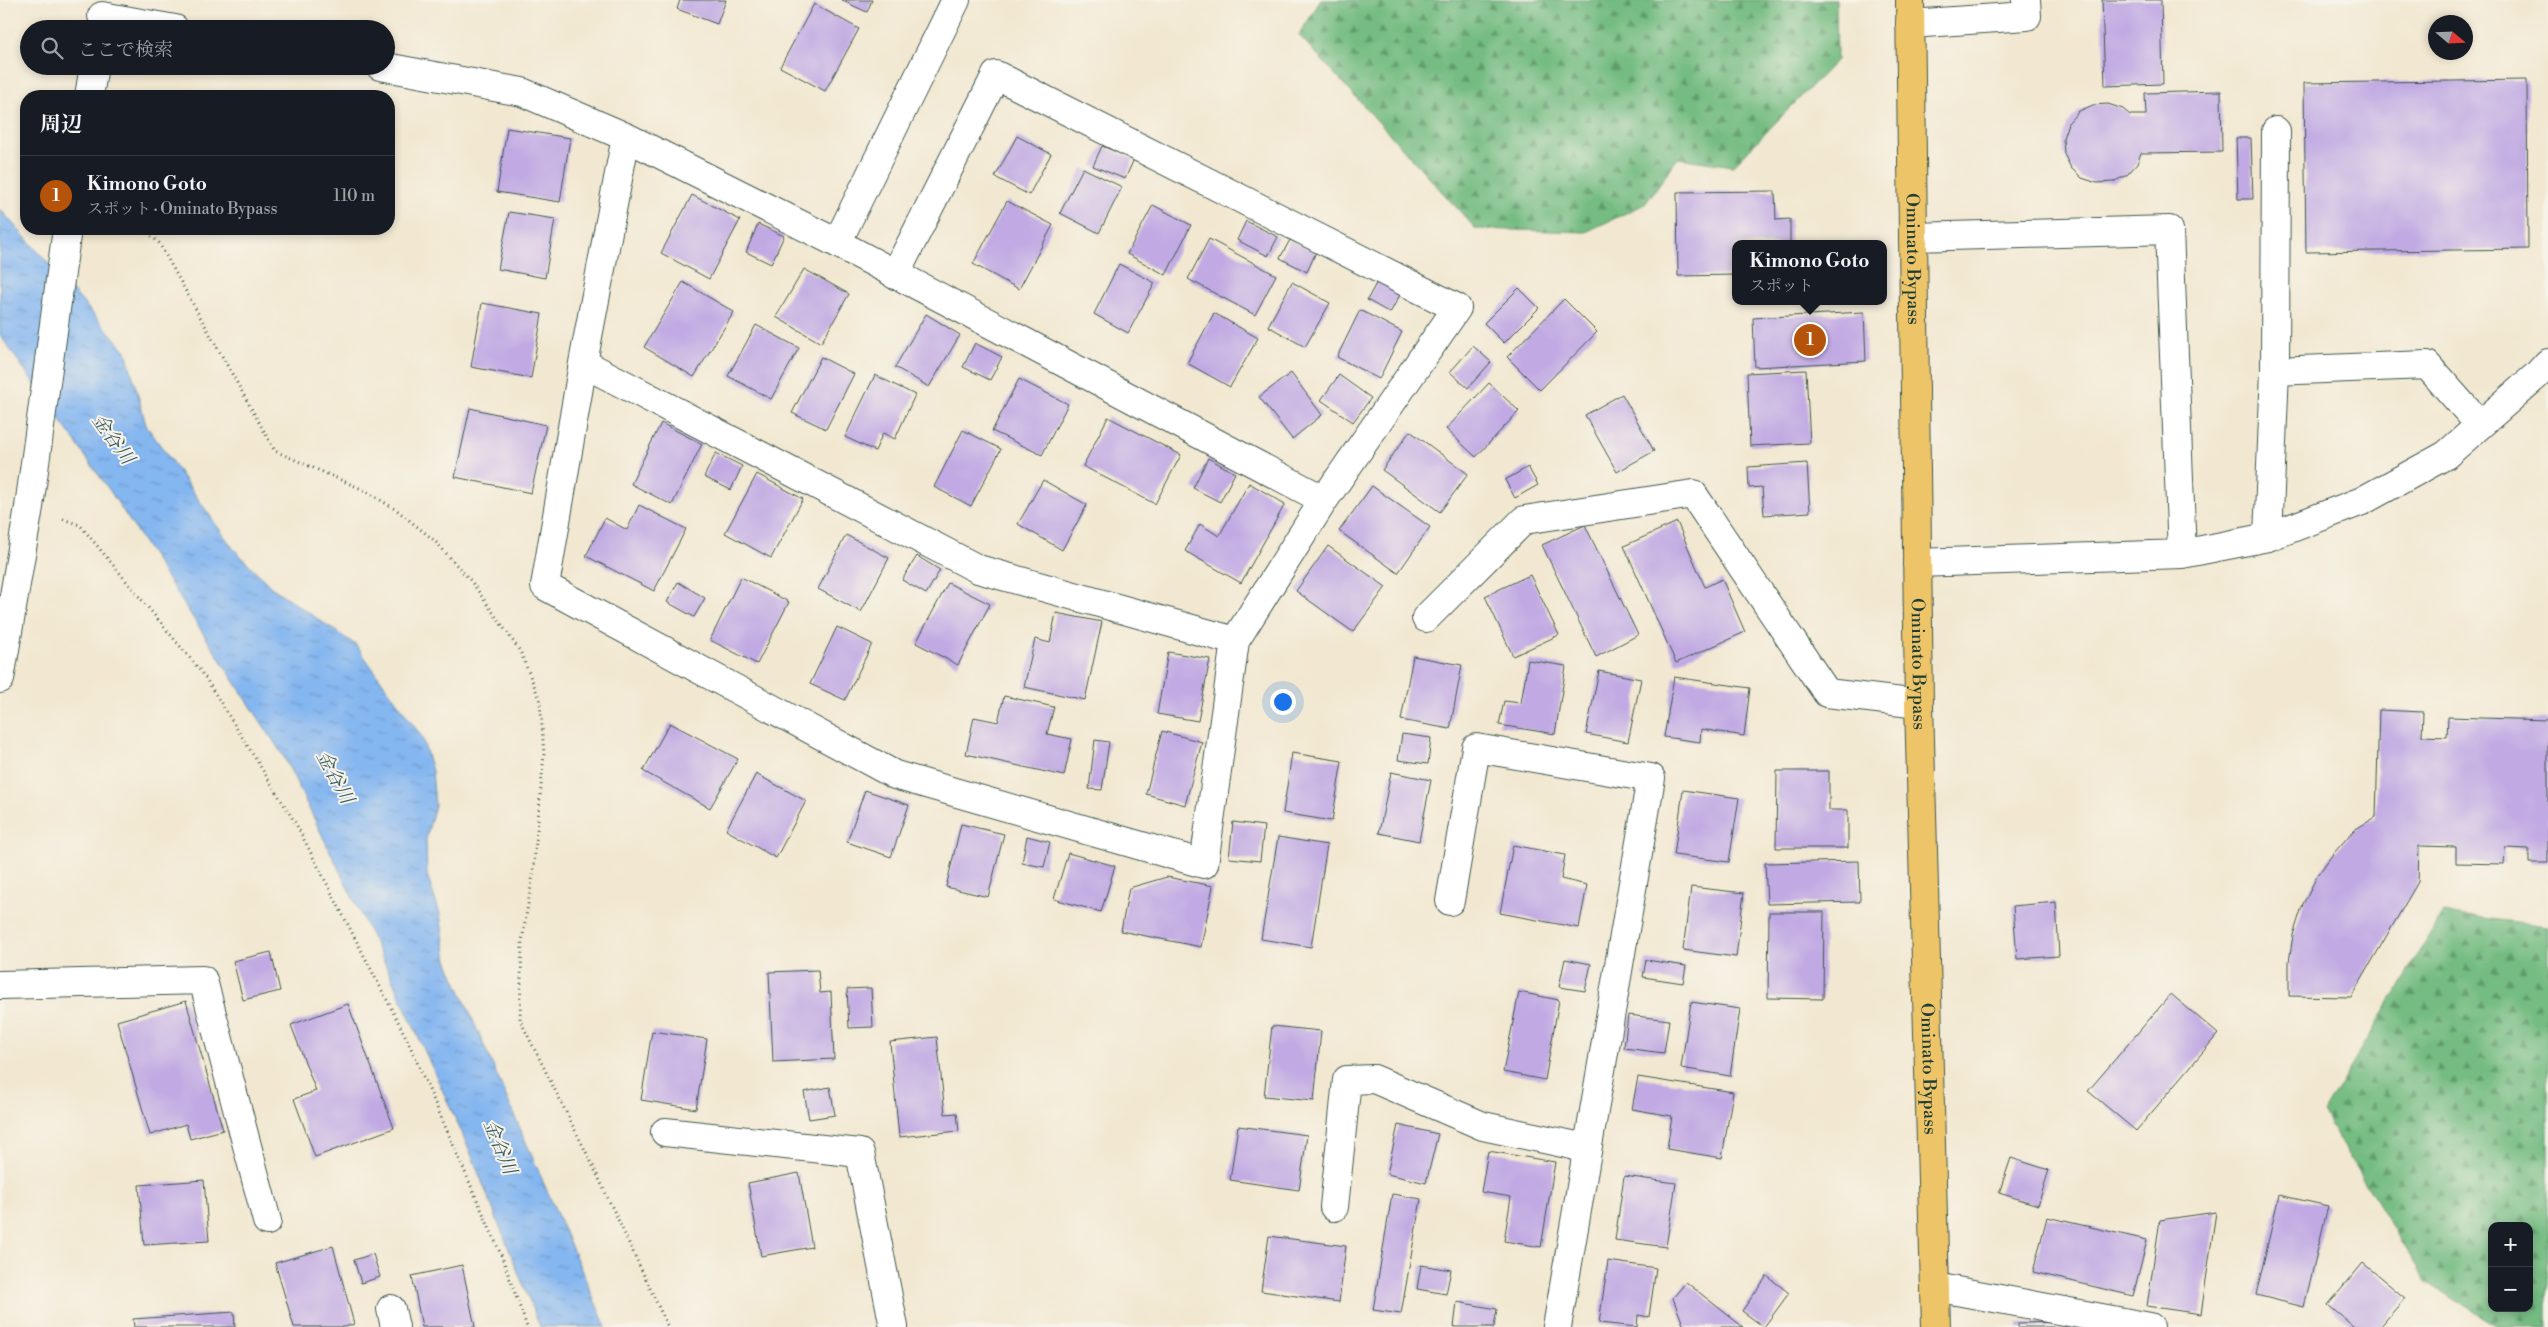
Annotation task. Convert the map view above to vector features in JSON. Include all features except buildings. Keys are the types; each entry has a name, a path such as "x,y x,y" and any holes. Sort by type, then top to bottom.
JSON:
{"highway":[{"name":"Ominato Bypass","path":"1910,12 1919,704 1936,1327"}],"street":[{"path":"837,243 956,0"},
{"path":"1910,12 2026,16 2026,0"},
{"path":"103,15 129,20"},
{"path":"395,69 522,92 626,138 837,243 1324,500"},
{"path":"90,90 92,75"},
{"path":"626,138 583,363 545,586 895,775 1204,864 1235,641 1324,500 1457,308 996,75 896,275"},
{"path":"2268,538 2275,371 2276,132"},
{"path":"1914,237 2169,230 2182,554"},
{"path":"0,679 44,408 67,235"},
{"path":"583,363 978,569 1235,641"},
{"path":"1917,563 2182,554 2268,538 2362,501 2446,455 2548,363"},
{"path":"2275,371 2427,365 2480,425"},
{"path":"1426,618 1524,520 1693,494 1827,694 1919,704"},
{"path":"1450,900 1476,748 1650,778 1557,1327"},
{"path":"0,985 203,980 267,1221"},
{"path":"1334,1207 1346,1080 1374,1079 1483,1126 1586,1148"},
{"path":"664,1132 860,1153 894,1327"},
{"path":"1936,1287 2150,1327"}],"path":[{"path":"150,235 159,243 275,451 366,491 398,511 435,541 471,580 520,651 540,700 544,754 533,874 522,941 520,1020 593,1166 668,1327"},
{"path":"29,507 80,525 203,674 296,824 407,1039 502,1257 527,1327"}],"green space":[{"path":"1321,0 1836,0 1837,60 1733,166 1678,158 1645,204 1586,232 1476,229 1299,35"},
{"path":"2443,913 2548,926 2548,1327 2500,1327 2426,1282 2323,1114"}],"water":[{"name":"金谷川","path":"0,209 20,232 20,235 23,235 126,351 146,425 232,547 271,587 356,645 422,737 432,771 435,805 426,839 427,875 440,914 447,960 606,1327 540,1327 469,1149 389,972 284,757 112,494 0,335"}],"place":[{"name":"Kimono Goto","path":"1810,340"}]}
